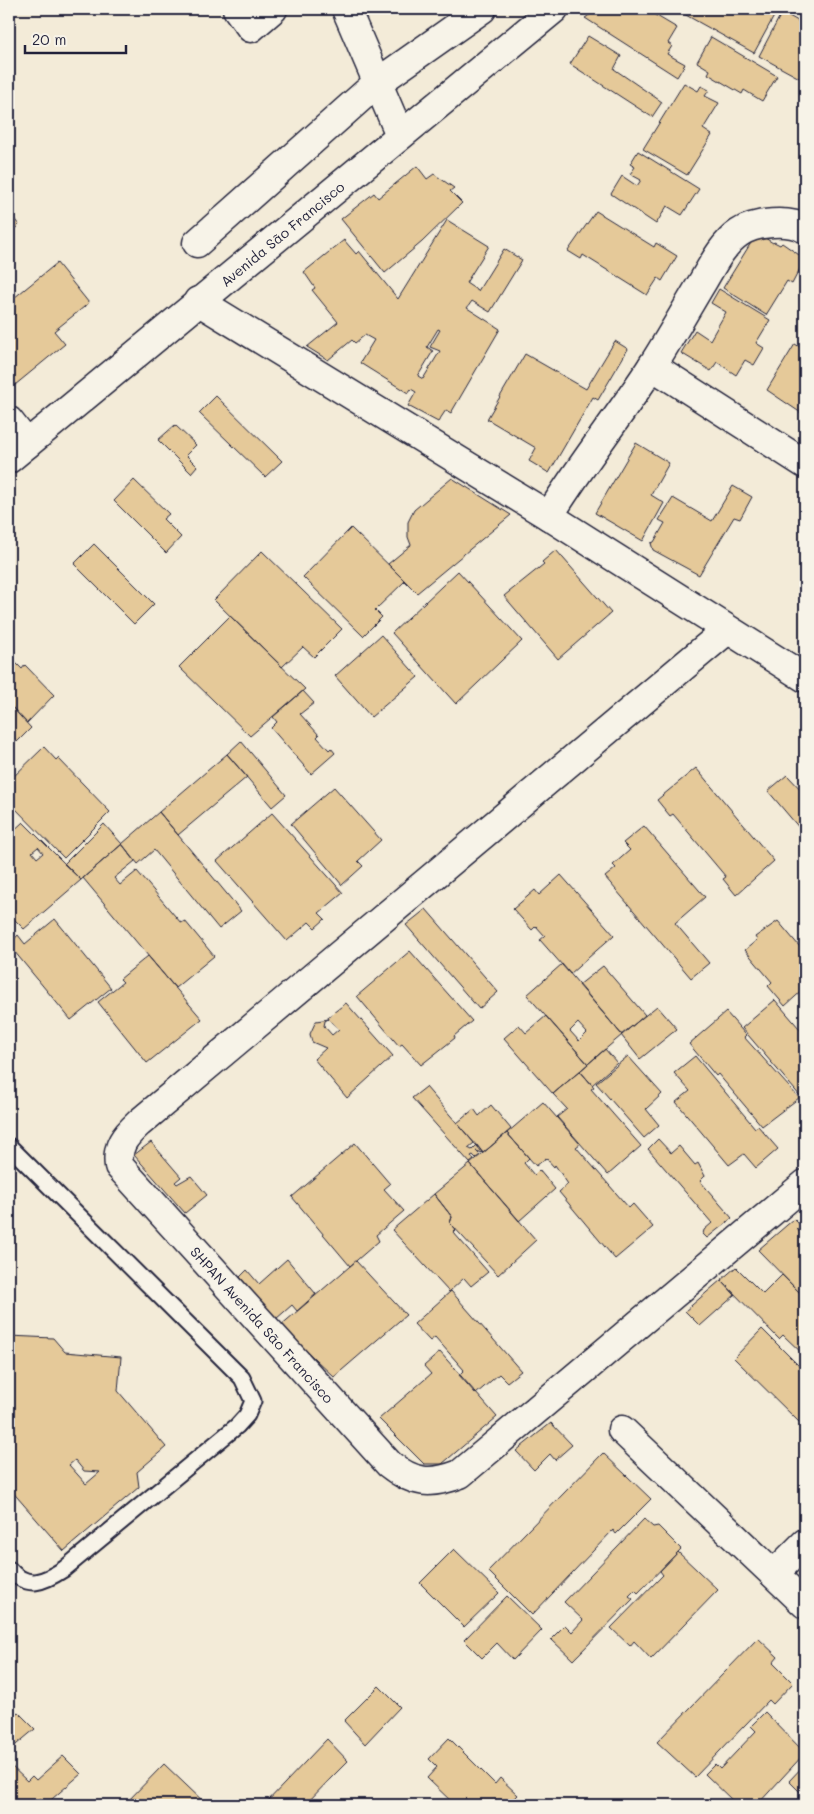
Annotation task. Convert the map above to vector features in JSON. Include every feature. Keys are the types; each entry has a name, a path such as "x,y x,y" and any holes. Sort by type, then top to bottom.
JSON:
{"street":[{"path":"237,9 251,28 272,9"},
{"path":"346,9 400,135"},
{"path":"197,243 377,83 482,9"},
{"name":"Avenida São Francisco","path":"18,452 198,301 554,9"},
{"path":"549,516 574,476 652,366 723,249 740,232 754,227 775,224 797,224 805,229"},
{"path":"198,301 549,516 805,678"},
{"path":"652,366 805,464"},
{"path":"9,421 18,452"},
{"name":"SHPAN Avenida São Francisco","path":"727,630 139,1123 126,1136 117,1154 119,1166 389,1464 404,1476 441,1482 460,1474 805,1184"},
{"path":"622,1430 805,1604"},
{"path":"774,1574 805,1543"}],"lane":[{"path":"9,1146 242,1378 253,1401 247,1415 237,1426 64,1569 46,1581 34,1583 21,1578 9,1569"}],"building":[{"path":"598,9 645,9 677,28 668,43 672,46 667,54 685,64 677,77 585,18"},
{"path":"675,9 778,9 754,53"},
{"path":"782,12 805,25 805,81 759,56"},
{"path":"588,36 621,56 614,69 662,102 652,117 570,64"},
{"path":"711,37 777,76 762,101 744,90 742,94 708,74 710,70 697,62"},
{"path":"684,83 698,91 701,86 709,90 705,96 719,103 703,129 712,135 687,175 643,149"},
{"path":"638,151 699,189 682,215 667,206 656,224 611,194 622,176 637,186 641,180 630,174 635,167 630,164"},
{"path":"417,166 427,179 434,174 454,188 450,191 462,203 422,242 385,273 341,219 374,193 378,198"},
{"path":"596,211 654,247 656,243 677,256 662,281 658,278 647,295 583,255 581,259 568,251"},
{"path":"9,212 19,225 9,234"},
{"path":"447,220 489,246 466,283 478,291 504,249 522,260 490,312 472,301 467,308 500,329 451,413 446,410 438,422 408,406 416,392 411,389 408,393 360,363 374,340 365,335 355,343 352,340 328,360 307,347 338,322 312,290 315,288 304,272 344,240 356,254 359,251 398,299","holes":["438,329 440,330 430,347 440,351 423,379 418,376 433,351 427,347"]},
{"path":"757,233 773,243 780,245 782,243 805,259 792,284 787,281 766,315 723,288"},
{"path":"57,263 89,303 54,331 65,344 15,385 9,377 9,302"},
{"path":"719,289 770,320 756,343 764,348 754,365 745,360 736,375 717,362 711,371 681,353 695,330 710,340 726,312 711,303"},
{"path":"615,341 628,349 598,400 593,397 549,473 529,461 536,448 487,419 525,354 586,389"},
{"path":"795,344 805,350 804,415 767,390"},
{"path":"216,396 282,461 265,477 199,413"},
{"path":"175,425 196,445 186,455 197,466 191,473 158,440"},
{"path":"636,443 669,463 651,495 664,503 643,541 595,513"},
{"path":"452,478 511,515 417,593 388,564 411,545 408,537 408,522 414,510"},
{"path":"134,480 169,514 163,519 181,537 166,553 114,501"},
{"path":"733,486 752,497 740,519 734,517 699,575 653,550 651,543 654,542 665,523 659,520 673,498 712,521"},
{"path":"351,528 405,581 375,610 382,617 363,636 303,577"},
{"path":"94,544 154,604 134,624 74,564"},
{"path":"556,550 611,613 558,659 504,596 544,564 542,562"},
{"path":"262,551 342,629 314,657 303,647 282,667 214,600"},
{"path":"458,571 522,641 456,704 392,633"},
{"path":"230,616 305,689 250,736 179,667"},
{"path":"381,635 418,677 371,717 335,676"},
{"path":"9,656 22,669 25,665 54,695 27,723 9,704"},
{"path":"303,691 314,703 300,714 319,735 317,737 329,750 331,748 335,753 311,774 271,728 277,722 273,717"},
{"path":"9,704 31,728 17,742 9,733"},
{"path":"241,741 286,795 272,807 227,754"},
{"path":"44,747 56,760 58,758 110,812 64,858 9,802 9,781"},
{"path":"227,754 247,777 178,835 159,812"},
{"path":"696,768 774,861 736,895 723,879 726,877 673,814 670,816 657,800"},
{"path":"787,775 805,794 805,826 801,830 768,791"},
{"path":"334,787 381,840 358,861 363,866 342,885 291,824"},
{"path":"159,812 241,911 219,929 154,850 138,864 122,844"},
{"path":"272,813 343,893 319,913 325,919 315,928 309,922 287,941 217,861"},
{"path":"23,822 81,880 24,929 9,914 9,835","holes":["38,847 43,853 37,858 32,852"]},
{"path":"104,824 122,844 81,880 64,864"},
{"path":"644,826 705,897 675,923 709,963 691,978 605,877 616,868 613,865 630,850 623,843"},
{"path":"122,844 135,861 114,878 120,885 137,871 181,923 185,921 214,956 175,988 83,878"},
{"path":"561,875 614,935 570,974 540,940 545,936 536,926 532,930 513,909 535,890 539,895"},
{"path":"426,909 498,992 479,1009 406,925"},
{"path":"55,919 111,988 71,1020 9,945 18,935 25,944"},
{"path":"778,921 805,953 805,988 785,1006 768,986 772,982 745,950 757,940 755,937"},
{"path":"410,951 472,1021 454,1036 455,1038 421,1065 402,1044 399,1046 357,996"},
{"path":"148,956 202,1019 147,1063 98,1002 123,982 120,979"},
{"path":"562,964 622,1035 588,1064 527,995","holes":["578,1023 587,1033 579,1041 570,1031"]},
{"path":"603,966 645,1015 622,1035 579,985"},
{"path":"775,1000 805,1035 805,1093 801,1097 742,1028"},
{"path":"346,1003 393,1056 347,1098 314,1059 326,1048 312,1042 310,1034 316,1021 328,1019 328,1017","holes":["328,1019 339,1029 332,1035 324,1026 325,1021"]},
{"path":"657,1006 677,1029 640,1059 621,1035"},
{"path":"726,1012 746,1035 744,1037 799,1098 762,1126 718,1074 716,1076 689,1044"},
{"path":"546,1016 588,1064 553,1094 504,1038 519,1025 526,1033"},
{"path":"605,1049 617,1063 592,1085 580,1071"},
{"path":"628,1056 662,1094 646,1109 659,1125 644,1138 596,1083"},
{"path":"695,1056 755,1128 758,1126 778,1149 756,1168 744,1154 729,1165 676,1102 690,1091 674,1073"},
{"path":"580,1071 594,1087 591,1089 641,1146 608,1175 557,1117 567,1109 553,1094"},
{"path":"426,1087 474,1143 468,1148 472,1150 477,1145 483,1153 476,1151 480,1155 476,1158 473,1155 471,1156 474,1160 470,1163 412,1098"},
{"path":"543,1102 580,1144 576,1147 629,1208 633,1204 653,1227 615,1259 559,1192 568,1184 555,1165 554,1167 546,1158 536,1166 507,1133"},
{"path":"491,1105 511,1129 483,1153 457,1123 474,1109 479,1116"},
{"path":"507,1133 529,1158 524,1163 534,1175 539,1170 555,1189 519,1221 470,1164"},
{"path":"658,1139 671,1153 679,1146 695,1165 698,1163 705,1176 700,1181 732,1218 707,1238 703,1234 704,1230 712,1223 648,1149"},
{"path":"151,1142 181,1177 175,1182 177,1184 191,1176 207,1195 185,1213 134,1155"},
{"path":"355,1143 390,1184 384,1189 404,1211 376,1235 379,1241 350,1266 292,1197"},
{"path":"470,1164 536,1240 498,1275 450,1223 452,1217 434,1194"},
{"path":"434,1194 452,1217 450,1223 456,1229 453,1232 488,1272 471,1286 464,1278 449,1292 392,1230"},
{"path":"794,1219 801,1226 797,1229 805,1238 805,1261 799,1267 805,1274 805,1298 758,1250"},
{"path":"287,1259 316,1294 297,1311 292,1305 276,1319 240,1277 247,1270 259,1284"},
{"path":"356,1261 406,1315 334,1377 280,1326"},
{"path":"736,1267 763,1294 782,1275 805,1298 805,1356 783,1335 779,1339 721,1280"},
{"path":"721,1280 735,1295 700,1326 685,1311"},
{"path":"451,1291 521,1371 507,1382 499,1374 476,1394 459,1375 464,1370 435,1337 430,1341 414,1324"},
{"path":"762,1329 805,1372 805,1416 799,1422 734,1358"},
{"path":"9,1336 53,1338 65,1352 121,1357 118,1391 166,1447 137,1472 139,1487 64,1551 9,1490","holes":["75,1460 84,1471 100,1472 86,1484 69,1465"]},
{"path":"440,1352 497,1417 442,1464 424,1464 379,1419 431,1374 424,1366"},
{"path":"551,1423 572,1445 555,1460 550,1454 534,1470 516,1451"},
{"path":"603,1453 651,1499 616,1534 613,1530 532,1615 488,1571"},
{"path":"644,1519 653,1527 658,1526 681,1549 638,1593 635,1590 629,1596 633,1599 573,1660 551,1639 565,1625 572,1632 583,1620 564,1602"},
{"path":"454,1549 499,1593 464,1627 420,1583"},
{"path":"678,1552 718,1590 651,1659 634,1641 630,1646 611,1628 663,1575 660,1571"},
{"path":"507,1596 542,1630 513,1660 497,1643 482,1658 464,1640"},
{"path":"758,1638 778,1657 773,1663 793,1683 773,1704 769,1700 695,1777 657,1742"},
{"path":"379,1686 400,1707 365,1744 344,1721"},
{"path":"18,1712 35,1729 11,1749 9,1746 9,1718"},
{"path":"765,1712 805,1753 757,1805 730,1805 734,1802 705,1774 715,1764 720,1769 756,1731 751,1726"},
{"path":"449,1738 495,1784 500,1778 518,1795 508,1805 455,1805 427,1778 437,1767 429,1759"},
{"path":"327,1739 348,1761 305,1805 264,1805"},
{"path":"63,1756 81,1774 45,1805 40,1799 34,1805 9,1805 9,1764 27,1781 32,1776 36,1780"},
{"path":"164,1764 207,1805 124,1805"},
{"path":"805,1764 805,1797 789,1781"}]}
